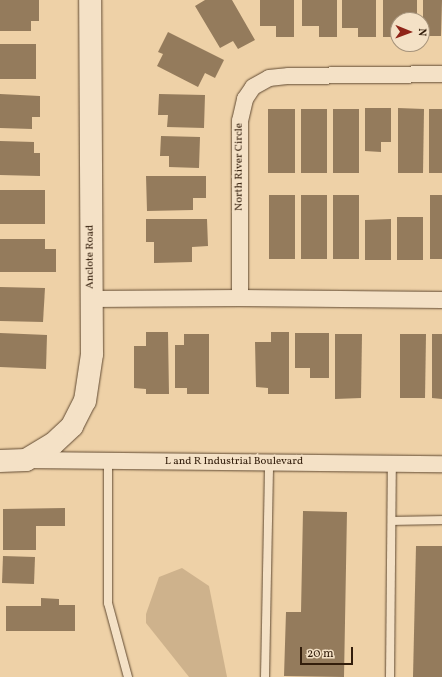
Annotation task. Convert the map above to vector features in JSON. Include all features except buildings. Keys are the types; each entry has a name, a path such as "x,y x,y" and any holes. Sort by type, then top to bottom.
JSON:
{"street":[{"name":"Anclote Road","path":"0,461 26,460 53,444 72,426 86,401 92,354 90,0"},
{"name":"North River Circle","path":"240,298 240,121 244,99 253,87 269,78 289,76 442,74"},
{"path":"91,299 240,298 442,300"},
{"name":"L and R Industrial Boulevard","path":"26,460 442,464"}],"lane":[{"path":"108,461 108,603 128,677"},
{"path":"265,677 269,462"},
{"path":"390,677 393,521 392,463"},
{"path":"393,521 442,520"}],"shaded area":[{"path":"182,568 209,586 227,677 189,677 146,623 146,614 159,577"}]}
